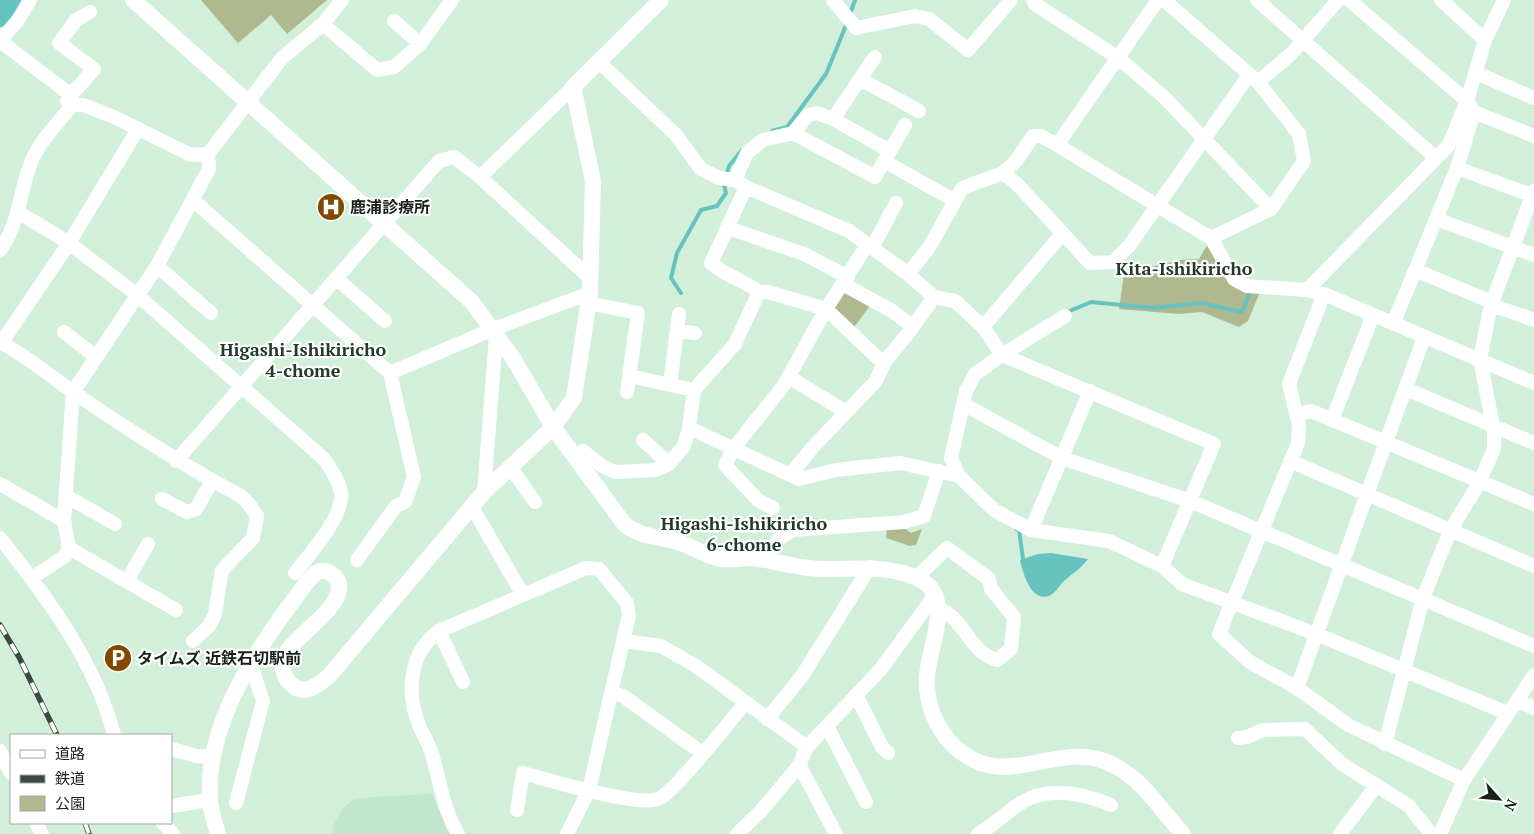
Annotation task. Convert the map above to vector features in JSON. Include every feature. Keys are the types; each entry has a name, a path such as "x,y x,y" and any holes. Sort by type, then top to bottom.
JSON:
{"street":[{"path":"30,0 18,20 0,41 71,95"},
{"path":"134,0 385,222 472,302 513,358 553,427 625,525 638,534 677,542 718,559 750,558 820,570 870,567 917,577 937,602 950,613 984,657 997,660 1011,649 1014,617 991,589 990,579 947,548 917,577"},
{"path":"32,578 64,556 69,548 64,521 73,392 136,294 157,266 194,201 209,169 208,154 282,58 323,24 342,0"},
{"path":"323,24 377,70 394,67 420,44 452,0"},
{"path":"480,177 661,0"},
{"path":"833,0 856,28 916,16 928,20 968,50 1011,0"},
{"path":"1033,0 1035,4 1117,58 1164,97 1271,209"},
{"path":"1057,145 1158,0"},
{"path":"1164,0 1253,79 1298,134 1304,161 1271,209 1211,238"},
{"path":"1257,0 1436,157"},
{"path":"1003,173 1090,263 1113,262 1129,246 1203,138 1253,79 1291,54 1338,0"},
{"path":"1349,0 1471,106 1534,136"},
{"path":"1441,0 1486,40"},
{"path":"1393,324 1457,168 1471,106 1476,72 1486,40 1504,0"},
{"path":"67,112 62,108 94,69 59,43 76,20 90,12"},
{"path":"394,21 420,44"},
{"path":"833,119 875,57"},
{"path":"598,61 676,135 701,169 849,230 908,274 934,297 955,301 983,327 1002,355 1214,444 1162,566"},
{"path":"1476,72 1534,98"},
{"path":"860,79 919,111"},
{"path":"218,834 210,800 213,757 234,693 250,661 307,582 323,570 332,574 340,588 335,599 283,659 282,672 288,681 297,689 307,690 329,676 484,492 553,427 574,398 590,292 593,181 572,87"},
{"path":"0,250 8,239 18,212 36,151 72,105 83,105 192,155 208,154"},
{"path":"1307,290 1449,145 1471,106"},
{"path":"884,364 826,308 768,292 759,292 751,285 719,270 712,263 728,228 741,184 747,153 763,140 793,133 808,115 817,113 833,119 955,201"},
{"path":"793,133 875,177 905,125"},
{"path":"138,129 68,243 1,342 34,362 73,392 176,461 242,496 257,516 253,538 243,551 222,570 215,614 209,626 193,641"},
{"path":"908,274 930,246 962,188 1003,173 1016,161 1034,136 1041,136 1158,204 1211,238 1234,279 1247,286 1307,290 1324,294 1534,383"},
{"path":"176,461 438,161 454,157 480,177 590,292 638,313 627,392"},
{"path":"1385,744 1423,598 1450,531 1479,483 1494,449 1493,424 1480,359 1491,303 1533,194 1457,168"},
{"path":"194,201 390,373 414,477 405,502 396,506 357,560"},
{"path":"773,508 758,500 725,465 733,448 789,377 826,308 870,246 896,202"},
{"path":"18,212 68,243 136,294 323,458 336,477 341,494 340,507 295,573"},
{"path":"1436,218 1534,255"},
{"path":"728,228 804,254 846,280 913,327"},
{"path":"983,327 1063,234"},
{"path":"157,266 211,313"},
{"path":"1415,270 1534,320"},
{"path":"336,278 385,320"},
{"path":"390,373 493,333 590,292"},
{"path":"575,456 583,451 602,466 615,472 655,470 669,464 684,446 689,428 694,390 735,344 759,292"},
{"path":"1324,294 1289,384 1299,424 1298,443 1219,634 1250,662 1297,688 1348,725 1464,780"},
{"path":"790,474 876,382 884,364 934,297"},
{"path":"670,385 679,314"},
{"path":"1065,316 975,374 966,390 951,458 959,476 994,510 1031,530 1109,541 1162,566 1182,584 1232,601 1316,634 1507,713"},
{"path":"1332,420 1373,316"},
{"path":"677,330 695,333"},
{"path":"64,332 96,357"},
{"path":"484,492 493,333"},
{"path":"1297,688 1424,337"},
{"path":"629,376 694,390"},
{"path":"789,377 846,412"},
{"path":"1406,389 1493,424 1534,443"},
{"path":"1031,530 1090,391"},
{"path":"962,404 1062,458 1190,501 1534,646"},
{"path":"1296,415 1311,412 1479,483 1534,504"},
{"path":"689,428 799,479 836,470 900,463 959,476"},
{"path":"644,440 669,464"},
{"path":"1290,461 1534,566"},
{"path":"510,467 535,502"},
{"path":"768,561 778,539 793,530 904,522 924,516 939,471"},
{"path":"162,499 187,512 196,509 212,481"},
{"path":"0,484 64,521"},
{"path":"66,496 115,524"},
{"path":"472,507 523,596"},
{"path":"0,538 32,578 55,613 88,670 114,734"},
{"path":"127,581 148,544"},
{"path":"69,548 176,610"},
{"path":"767,719 802,676 870,567"},
{"path":"458,834 439,787 432,752 419,725 414,707 413,666 428,639 439,631 586,568 599,569 626,602 629,614 589,790 567,834"},
{"path":"737,834 762,811 799,764 807,747 880,670 937,602"},
{"path":"937,602 927,676 927,696 932,714 946,738 955,748 974,760 1003,767 1021,767 1055,758 1075,756 1108,762 1131,775 1183,834"},
{"path":"439,631 463,682"},
{"path":"624,641 661,646 696,666 807,747"},
{"path":"236,803 263,701 250,661"},
{"path":"1440,834 1464,780 1507,713 1518,701 1534,674"},
{"path":"612,693 622,696 702,753"},
{"path":"856,695 882,747 888,753"},
{"path":"1518,701 1534,708"},
{"path":"517,810 523,773 630,799 657,800 664,796 745,703"},
{"path":"827,726 866,802"},
{"path":"1238,738 1247,737 1263,730 1304,729 1342,764 1408,806 1431,834"},
{"path":"172,749 196,756 213,757"},
{"path":"0,752 10,771"},
{"path":"799,764 836,834"},
{"path":"1340,834 1376,786"},
{"path":"978,834 997,823 1023,802 1053,792 1092,797 1111,805"},
{"path":"172,806 210,800"},
{"path":"164,824 173,834"}],"shaded area":[{"path":"432,794 450,834 334,834 332,828 343,808 353,800 372,797"}],"green space":[{"path":"201,0 327,0 287,34 271,15 238,43"},
{"path":"1210,240 1223,267 1260,292 1248,321 1239,327 1202,312 1179,314 1119,309 1124,274 1179,260 1199,259"},
{"path":"842,292 870,306 854,327 833,307"},
{"path":"900,525 911,533 922,529 916,545 910,546 886,538 887,526"}],"water":[{"path":"1051,553 1088,559 1054,593 1042,597 1037,595 1028,585 1020,560 1038,554"}],"waterway":[{"path":"0,16 12,0"},
{"path":"850,14 855,0"},
{"path":"772,131 787,127 826,74 847,23"},
{"path":"727,173 729,166 742,150"},
{"path":"681,293 671,278 677,253 701,210 717,206 726,193 724,185"},
{"path":"1065,313 1091,302 1153,308 1200,303 1242,312 1249,295"},
{"path":"1016,529 1019,530 1023,559"}],"railway":[{"path":"0,625 19,657 57,734"},
{"path":"85,824 89,834"}],"place":[{"name":"鹿浦診療所","path":"331,207"},
{"name":"タイムズ 近鉄石切駅前","path":"118,658"}],"district":[{"name":"Kita-Ishikiricho","path":"1184,269"},
{"name":"Higashi-Ishikiricho 4-chome","path":"303,360"},
{"name":"Higashi-Ishikiricho 6-chome","path":"744,534"}]}
